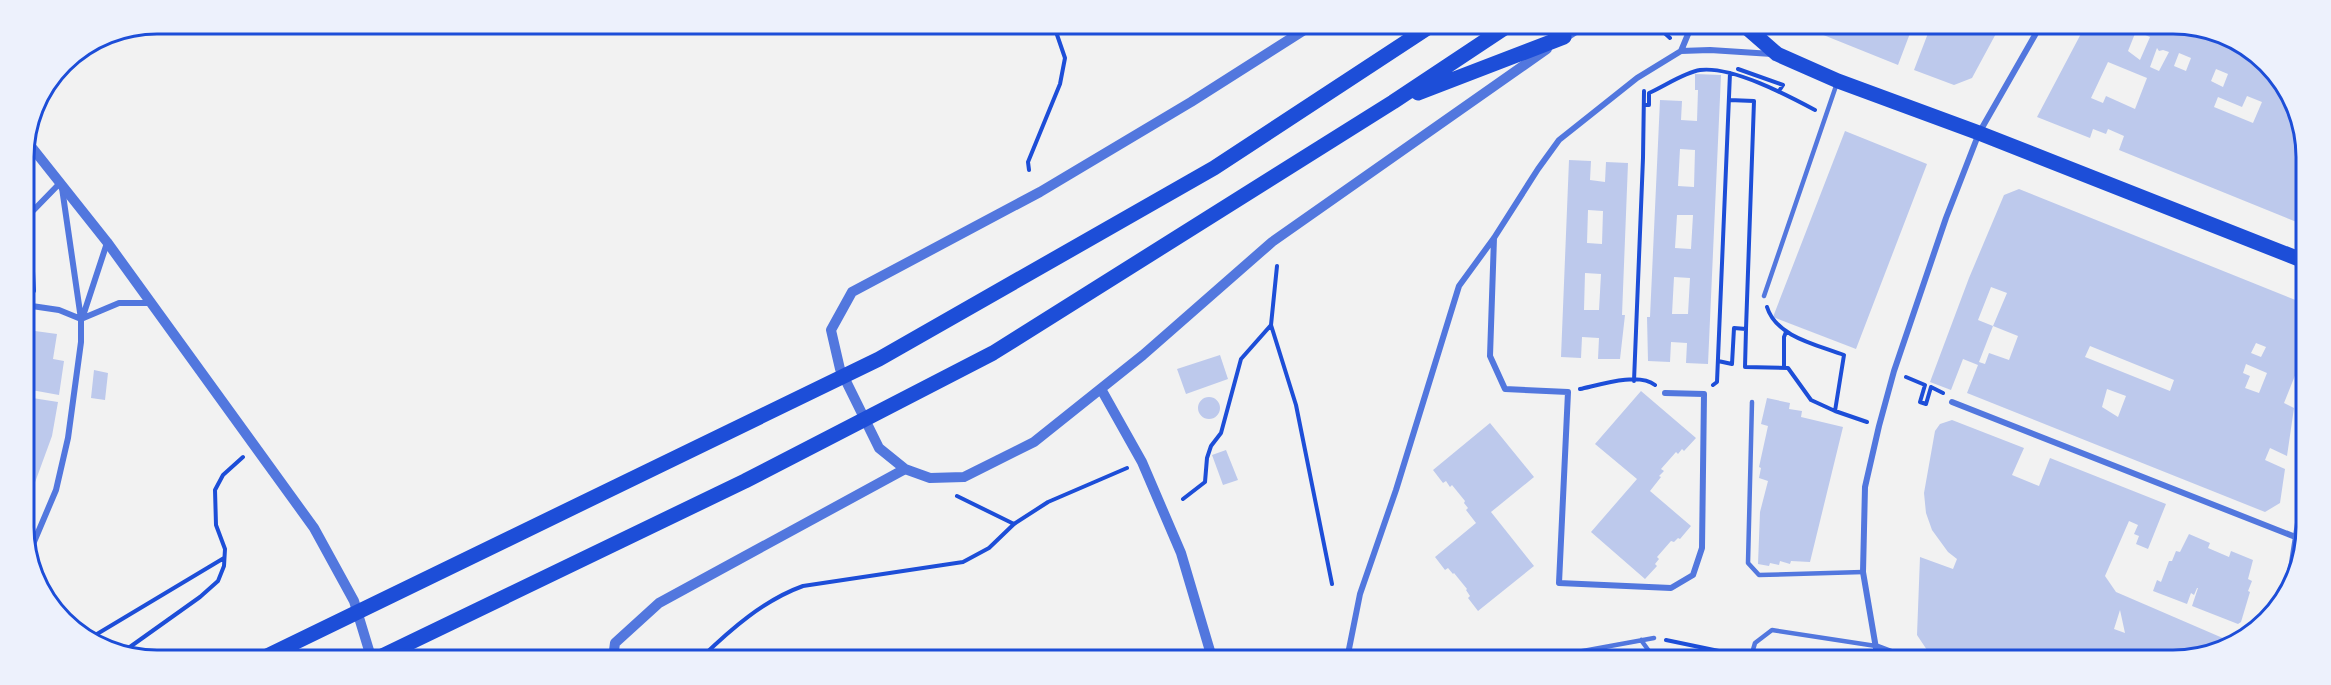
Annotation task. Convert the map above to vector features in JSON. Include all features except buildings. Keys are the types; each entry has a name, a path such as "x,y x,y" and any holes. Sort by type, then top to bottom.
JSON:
{"main road":[{"path":"1368,67 1401,34"},
{"path":"279,650 879,359 1214,168 1418,34"},
{"path":"395,650 745,481 993,353 1393,102 1495,34"},
{"path":"1754,34 1777,54 1838,81 1979,133 2296,258"},
{"path":"1393,102 1564,37"}],"street":[{"path":"1298,34 1191,102 1040,192 852,292 831,330 840,369 879,448 905,470 940,479 964,477 1034,442 1101,389 1272,242 1569,34"},
{"path":"1681,51 1688,34"},
{"path":"1877,650 1863,572 1865,487 1879,426 1894,371 1946,218 1979,133 2036,34"},
{"path":"1349,650 1360,594 1396,489 1459,286 1494,238 1538,169 1559,140 1637,78 1681,51 1710,50 1777,54"},
{"path":"35,151 107,242 314,528 344,579 354,601 369,650"},
{"path":"35,209 61,182"},
{"path":"35,538 56,490 68,438 81,342 81,319 61,182"},
{"path":"1494,238 1490,356 1505,389 1568,392 1559,583 1671,588 1693,575 1702,548 1704,394 1665,393"},
{"path":"81,319 107,242"},
{"path":"35,306 59,310 81,319 119,303 151,303"},
{"path":"1101,389 1142,462 1181,553 1210,650"},
{"path":"1952,402 2295,537"},
{"path":"614,650 615,643 659,603 905,470"},
{"path":"2292,558 2296,534"},
{"path":"1875,650 1876,646"},
{"path":"1876,646 1887,650"}],"lane":[{"path":"1764,296 1838,81"},
{"path":"1752,402 1748,563 1758,574 1863,572"},
{"path":"1753,650 1761,636 1772,630 1876,646"},
{"path":"1594,650 1654,638"},
{"path":"1641,640 1648,650"}],"path":[{"path":"1029,170 1028,162 1060,84 1065,58 1057,34"},
{"path":"1666,34 1672,40"},
{"path":"1694,64 1721,66"},
{"path":"1731,66 1783,85 1779,91"},
{"path":"1674,73 1684,68"},
{"path":"1644,105 1648,105 1648,93 1702,69 1730,73 1779,91 1826,117"},
{"path":"1717,382 1730,73"},
{"path":"1634,381 1644,87"},
{"path":"1729,100 1754,101 1745,367 1788,368 1810,400 1879,426"},
{"path":"1276,266 1271,326 1296,405 1332,584"},
{"path":"1764,296 1770,318 1786,332 1844,355 1835,411"},
{"path":"1183,499 1205,482 1207,458 1211,446 1221,433 1241,359 1271,326"},
{"path":"1718,362 1732,364 1734,328 1746,329"},
{"path":"1784,368 1786,332"},
{"path":"1568,392 1618,380 1650,381"},
{"path":"1925,385 1920,402 1926,404 1931,387"},
{"path":"130,647 200,597 218,581 224,566 225,549 216,525 215,490 223,475 257,447"},
{"path":"709,650 725,634 783,593 803,586 963,562 989,548 1014,524 1048,502 1127,468"},
{"path":"940,479 950,492 1014,524"},
{"path":"97,634 224,558"},
{"path":"1654,638 1709,650"}]}
